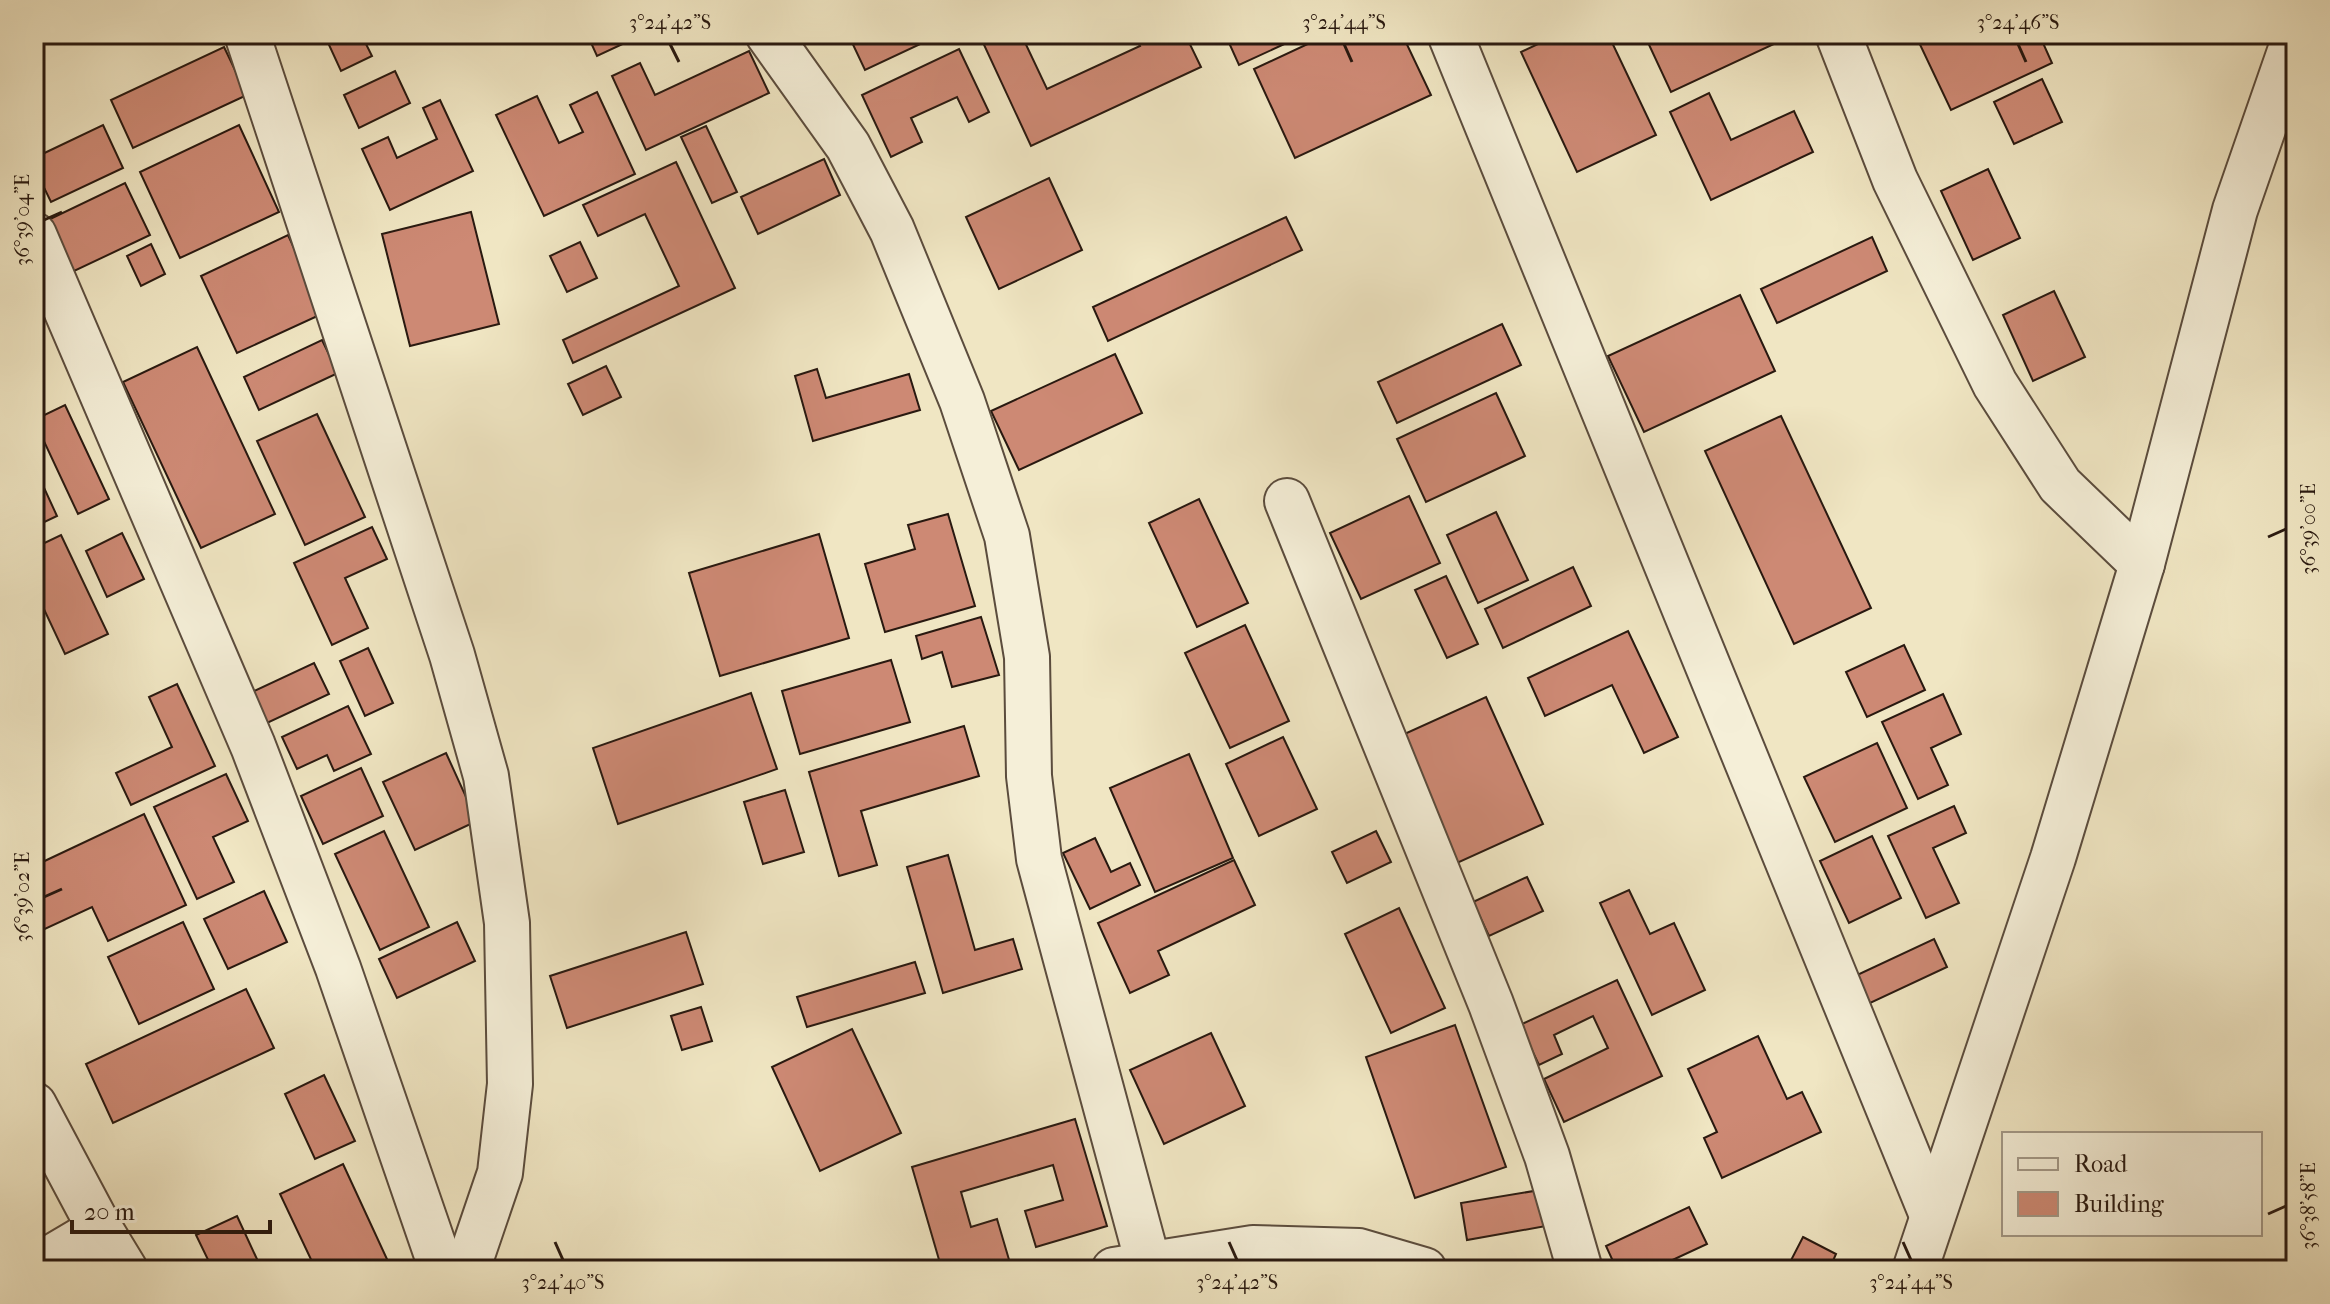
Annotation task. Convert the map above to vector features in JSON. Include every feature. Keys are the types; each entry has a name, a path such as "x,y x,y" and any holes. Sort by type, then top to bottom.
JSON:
{"street":[{"path":"247,34 452,655 486,776 507,923 510,1084 500,1173 467,1270"},
{"path":"768,34 848,146 892,230 962,401 1007,536 1027,657 1029,776 1039,859 1131,1266 1253,1248 1359,1251 1424,1270"},
{"path":"1450,34 1932,1215"},
{"path":"1838,34 1895,180 1995,384 2060,485 2142,564"},
{"path":"1915,1270 2053,858 2142,564 2235,210 2286,39"},
{"path":"34,235 253,746 338,968 442,1270"},
{"path":"1287,501 1491,1004 1547,1156 1580,1270"},
{"path":"34,1105 125,1270"},
{"path":"34,1268 100,1229"}],"building":[{"path":"324,34 361,34 372,56 341,71"},
{"path":"587,34 644,34 597,56"},
{"path":"848,34 929,34 931,39 865,70"},
{"path":"979,34 1021,34 1047,89 1140,46 1134,34 1185,34 1201,67 1031,146"},
{"path":"1225,34 1306,34 1239,65"},
{"path":"1329,34 1402,34 1431,95 1295,158 1254,69"},
{"path":"1559,34 1608,34 1656,135 1577,172 1521,52"},
{"path":"1644,34 1788,34 1789,37 1671,92"},
{"path":"1915,34 2039,34 2052,63 1951,110"},
{"path":"224,47 247,95 133,148 111,100"},
{"path":"959,49 989,112 969,122 957,97 911,118 922,142 891,157 862,95"},
{"path":"749,51 769,93 646,150 612,76 640,63 655,95"},
{"path":"395,71 410,103 359,128 344,95"},
{"path":"2042,79 2062,122 2014,144 1994,102"},
{"path":"597,92 635,174 544,216 496,115 537,96 559,143 583,132 570,105"},
{"path":"1709,93 1731,140 1794,111 1813,152 1711,200 1670,112"},
{"path":"440,100 473,171 390,210 362,149 388,137 397,158 437,139 423,108"},
{"path":"103,125 123,168 51,202 34,167 34,158"},
{"path":"239,125 279,212 180,258 140,172"},
{"path":"706,126 737,192 712,203 681,137"},
{"path":"824,159 840,195 758,234 741,197"},
{"path":"676,162 735,288 573,363 563,340 679,286 645,214 598,236 583,205"},
{"path":"1988,169 2020,238 1973,260 1941,191"},
{"path":"1049,178 1082,250 999,289 966,217"},
{"path":"125,183 150,235 72,272 48,220"},
{"path":"471,212 499,324 410,346 382,234"},
{"path":"1286,217 1302,250 1108,341 1093,307"},
{"path":"288,235 324,313 237,353 201,276"},
{"path":"1872,237 1887,271 1777,323 1761,289"},
{"path":"580,242 597,278 567,292 550,256"},
{"path":"151,244 165,274 141,286 127,256"},
{"path":"2054,291 2085,357 2033,381 2003,315"},
{"path":"1740,295 1775,371 1644,432 1608,356"},
{"path":"1502,324 1521,365 1397,423 1378,382"},
{"path":"322,340 338,373 259,410 244,377"},
{"path":"197,347 275,514 201,548 123,382"},
{"path":"1115,354 1142,413 1019,470 991,411"},
{"path":"606,366 621,397 583,415 568,384"},
{"path":"817,369 826,398 909,374 920,410 813,441 795,376"},
{"path":"1496,393 1525,456 1426,502 1397,439"},
{"path":"65,405 109,499 78,514 34,420"},
{"path":"317,414 365,517 305,545 257,441"},
{"path":"1781,416 1871,608 1794,644 1705,451"},
{"path":"34,466 57,516 34,527"},
{"path":"1409,496 1440,563 1361,599 1330,533"},
{"path":"1199,499 1248,603 1197,627 1149,523"},
{"path":"1496,512 1528,580 1478,603 1447,535"},
{"path":"948,514 975,606 885,632 865,564 915,549 908,525"},
{"path":"372,527 387,559 345,578 368,628 332,645 294,563"},
{"path":"122,533 144,579 107,597 86,551"},
{"path":"819,534 849,638 720,676 689,573"},
{"path":"61,535 108,634 65,654 34,588 34,548"},
{"path":"1573,567 1591,606 1503,648 1485,609"},
{"path":"1446,576 1478,644 1447,658 1415,590"},
{"path":"981,617 999,675 952,687 942,652 922,659 916,636"},
{"path":"1245,625 1289,721 1230,748 1185,653"},
{"path":"1628,631 1678,737 1644,753 1612,685 1545,716 1528,678"},
{"path":"1904,645 1925,690 1867,717 1846,672"},
{"path":"368,648 393,703 365,716 340,661"},
{"path":"891,660 910,722 800,754 782,691"},
{"path":"314,663 329,694 267,723 252,692"},
{"path":"177,684 215,766 131,805 116,773 172,747 149,697"},
{"path":"751,693 777,769 618,824 593,748"},
{"path":"1943,694 1961,734 1931,748 1948,785 1918,799 1882,722"},
{"path":"1486,697 1543,824 1457,863 1400,736"},
{"path":"348,706 371,754 334,771 327,755 297,769 282,737"},
{"path":"964,726 979,776 861,811 877,865 839,876 809,772"},
{"path":"1283,737 1317,809 1259,836 1226,764"},
{"path":"1877,743 1907,808 1835,842 1804,777"},
{"path":"446,753 477,821 415,850 383,782"},
{"path":"1189,754 1233,858 1155,892 1110,788"},
{"path":"361,768 383,816 323,844 301,796"},
{"path":"226,774 248,821 213,837 234,882 197,899 154,807"},
{"path":"785,790 804,852 763,864 744,802"},
{"path":"1954,806 1966,833 1933,848 1959,903 1926,918 1888,836"},
{"path":"144,814 186,905 108,941 92,907 34,934 34,866"},
{"path":"384,831 429,927 380,950 335,854"},
{"path":"1376,831 1391,862 1347,883 1332,852"},
{"path":"1872,836 1901,898 1849,923 1820,861"},
{"path":"1095,838 1111,872 1130,863 1140,885 1090,909 1063,853"},
{"path":"948,855 975,950 1013,939 1022,969 943,993 907,867"},
{"path":"1234,860 1255,905 1158,951 1169,975 1130,993 1098,923"},
{"path":"1527,877 1543,911 1489,936 1473,902"},
{"path":"1629,890 1650,934 1674,923 1705,990 1652,1015 1600,903"},
{"path":"264,891 287,942 228,969 204,919"},
{"path":"1399,908 1445,1008 1391,1033 1345,934"},
{"path":"183,922 214,989 139,1024 108,957"},
{"path":"457,922 475,961 397,998 379,959"},
{"path":"686,932 703,984 567,1028 550,976"},
{"path":"1934,939 1947,967 1868,1004 1855,976"},
{"path":"915,962 925,993 807,1027 797,997"},
{"path":"1617,980 1662,1076 1564,1122 1544,1079 1608,1048 1593,1016 1554,1035 1562,1054 1539,1065 1520,1025"},
{"path":"246,989 274,1048 113,1123 86,1064"},
{"path":"701,1007 712,1041 682,1050 671,1016"},
{"path":"1455,1025 1506,1167 1415,1198 1366,1057"},
{"path":"852,1029 901,1133 820,1171 772,1067"},
{"path":"1211,1033 1245,1106 1164,1144 1130,1070"},
{"path":"1758,1036 1787,1099 1802,1092 1821,1132 1722,1178 1704,1138 1717,1132 1688,1069"},
{"path":"324,1075 355,1141 315,1159 285,1094"},
{"path":"1075,1119 1107,1226 1036,1247 1025,1211 1063,1200 1053,1165 961,1192 971,1227 997,1219 1010,1263 988,1270 942,1270 912,1167"},
{"path":"343,1164 392,1270 316,1270 280,1194"},
{"path":"1540,1190 1546,1226 1467,1240 1461,1203"},
{"path":"1689,1207 1707,1244 1651,1270 1617,1270 1606,1246"},
{"path":"237,1216 262,1270 213,1270 196,1235"},
{"path":"1803,1237 1836,1254 1829,1270 1786,1270"}]}
